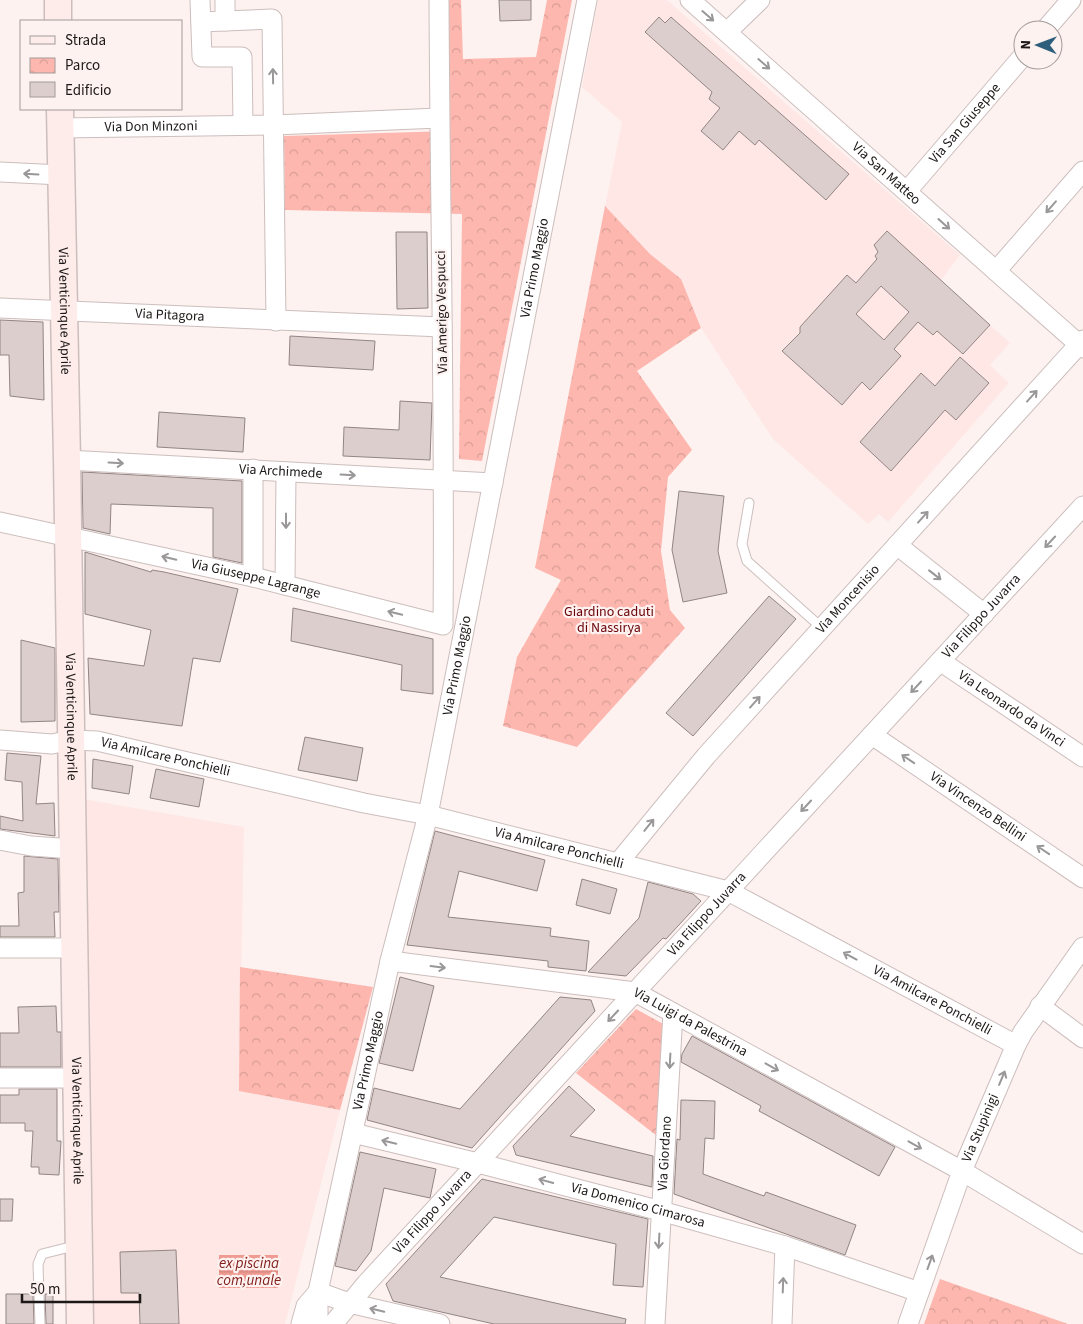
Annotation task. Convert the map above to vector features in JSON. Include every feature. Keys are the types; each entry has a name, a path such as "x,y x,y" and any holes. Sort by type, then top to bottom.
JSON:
{"street":[{"path":"58,0 58,20"},
{"path":"200,0 202,57 242,57 243,125"},
{"path":"225,0 225,21"},
{"name":"Via Amerigo Vespucci","path":"439,0 444,480 443,625"},
{"name":"Via Primo Maggio","path":"301,1324 306,1306 318,1292 390,961 428,815 587,0"},
{"name":"Via San Matteo","path":"690,0 996,271 1082,344"},
{"path":"727,32 760,0"},
{"path":"1054,20 1071,0"},
{"path":"201,22 272,19 276,321"},
{"name":"Via San Giuseppe","path":"907,192 1013,68"},
{"name":"Via Don Minzoni","path":"60,118 274,125 440,118"},
{"name":"Via Venticinque Aprile","path":"60,118 73,849 74,1078 80,1324"},
{"path":"996,271 1083,171"},
{"path":"0,172 61,175"},
{"name":"Via Pitagora","path":"0,308 442,327"},
{"name":"Via Moncenisio","path":"618,863 688,776 1082,344"},
{"name":"Via Archimede","path":"67,460 493,483"},
{"path":"253,469 253,577"},
{"path":"285,585 286,472"},
{"name":"Via Filippo Juvarra","path":"333,1324 348,1303 1083,506"},
{"name":"Via Giuseppe Lagrange","path":"0,522 253,577 443,625"},
{"path":"897,545 984,614"},
{"name":"Via Leonardo da Vinci","path":"940,661 1083,757"},
{"name":"Via Vincenzo Bellini","path":"872,735 1083,878"},
{"name":"Via Amilcare Ponchielli","path":"0,740 52,744 71,740 97,741 364,803 428,815 728,891 1016,1045"},
{"path":"0,840 31,846 73,849"},
{"name":"Via Stupinigi","path":"908,1324 962,1171 1016,1045 1040,1006 1083,947"},
{"path":"0,948 74,948"},
{"name":"Via Luigi da Palestrina","path":"390,961 635,992 962,1171 1083,1244"},
{"path":"1040,1006 1083,1038"},
{"name":"Via Giordano","path":"655,1324 673,1013"},
{"path":"0,1078 74,1078"},
{"name":"Via Domenico Cimarosa","path":"353,1133 478,1163 661,1211 785,1246 919,1292"},
{"path":"782,1324 785,1246"},
{"path":"318,1324 318,1292 348,1303 440,1324"}],"lane":[{"path":"749,503 742,544 747,561 822,628"},
{"path":"40,1324 38,1264 42,1254 78,1244"}],"shaded area":[{"path":"598,0 667,0 960,255 941,280 1010,343 990,365 1009,383 888,522 879,514 868,524 773,439 701,328 681,279 650,254 605,206 622,122 582,87"},
{"path":"83,799 244,827 239,1091 340,1110 285,1324 91,1324"}],"green space":[{"path":"445,0 461,0 463,59 536,57 547,0 572,0 482,461 459,459 462,214 285,210 284,136 449,131"},
{"name":"Giardino caduti di Nassirya","path":"605,206 650,254 681,279 701,328 637,371 692,450 668,477 661,551 670,610 685,628 577,747 503,726 517,657 561,580 535,568"},
{"path":"240,967 373,987 340,1110 239,1091"},
{"path":"636,1009 667,1026 657,1136 576,1073"},
{"path":"940,1279 1068,1324 924,1324"}],"water":[{"name":"ex piscina com,unale","path":"219,1255 278,1255 278,1288 219,1288"}],"building":[{"path":"499,0 531,0 531,20 500,21"},
{"path":"659,17 665,23 671,17 849,174 826,200 759,140 755,145 739,131 723,150 701,131 720,108 709,99 712,92 645,32"},
{"path":"887,231 990,325 963,354 937,331 933,335 918,322 894,349 901,356 870,390 862,382 842,405 782,351 800,333 800,327 847,275 856,283 877,259 875,256 878,252 874,245","holes":["881,286 909,312 884,340 856,314"]},
{"path":"396,232 427,232 428,308 397,309"},
{"path":"0,320 43,322 44,400 10,396 9,355 0,355"},
{"path":"290,336 375,341 373,370 289,365"},
{"path":"960,357 989,383 956,420 945,410 891,471 860,442 921,373 935,386"},
{"path":"400,401 432,403 430,460 343,456 344,427 399,430"},
{"path":"159,412 245,418 243,452 157,447"},
{"path":"82,472 242,481 242,563 213,557 213,508 111,504 110,534 83,528"},
{"path":"679,491 724,496 718,551 727,593 683,602 672,550"},
{"path":"85,552 151,572 152,570 164,572 238,589 220,662 193,658 182,726 90,714 88,658 144,666 151,630 85,614"},
{"path":"769,596 796,619 693,736 666,713"},
{"path":"293,608 433,639 433,694 401,690 402,665 291,641"},
{"path":"21,640 55,648 55,721 21,722"},
{"path":"305,737 363,748 357,781 298,770"},
{"path":"7,753 41,756 36,804 54,803 55,836 0,829 0,816 23,821 22,782 5,780"},
{"path":"93,759 133,766 129,794 92,788"},
{"path":"156,769 204,779 199,807 150,798"},
{"path":"435,831 545,860 537,891 459,871 448,917 551,928 550,936 589,941 586,971 548,967 548,961 407,945"},
{"path":"24,856 58,859 59,912 54,912 55,937 0,937 0,926 19,926 18,893 24,892"},
{"path":"582,879 617,889 610,914 576,905"},
{"path":"648,882 693,894 701,901 666,939 663,938 626,976 588,972 639,918"},
{"path":"400,977 434,986 413,1071 379,1063"},
{"path":"560,997 591,1000 595,1011 472,1148 367,1120 374,1088 460,1109"},
{"path":"56,1006 57,1032 61,1032 61,1067 0,1067 0,1033 19,1033 18,1007"},
{"path":"692,1036 895,1147 879,1176 759,1111 761,1106 681,1062 682,1054"},
{"path":"569,1086 595,1110 570,1136 653,1156 652,1187 516,1155 513,1146"},
{"path":"19,1089 57,1089 57,1141 61,1141 59,1175 39,1174 39,1167 31,1167 33,1131 25,1131 25,1123 0,1123 0,1095 19,1095"},
{"path":"681,1100 715,1101 714,1139 705,1138 703,1174 764,1196 766,1192 856,1225 845,1255 674,1194 677,1139 680,1140"},
{"path":"360,1152 436,1169 430,1198 384,1188 371,1251 356,1271 335,1266"},
{"path":"482,1179 648,1219 643,1287 613,1285 616,1244 494,1217 440,1277 626,1319 625,1324 494,1324 393,1301 386,1284"},
{"path":"0,1199 13,1199 12,1221 0,1221"},
{"path":"176,1250 179,1324 140,1324 139,1293 121,1293 120,1252"},
{"path":"6,1294 33,1294 34,1324 6,1324"},
{"path":"45,1294 53,1294 53,1324 46,1324"}]}
